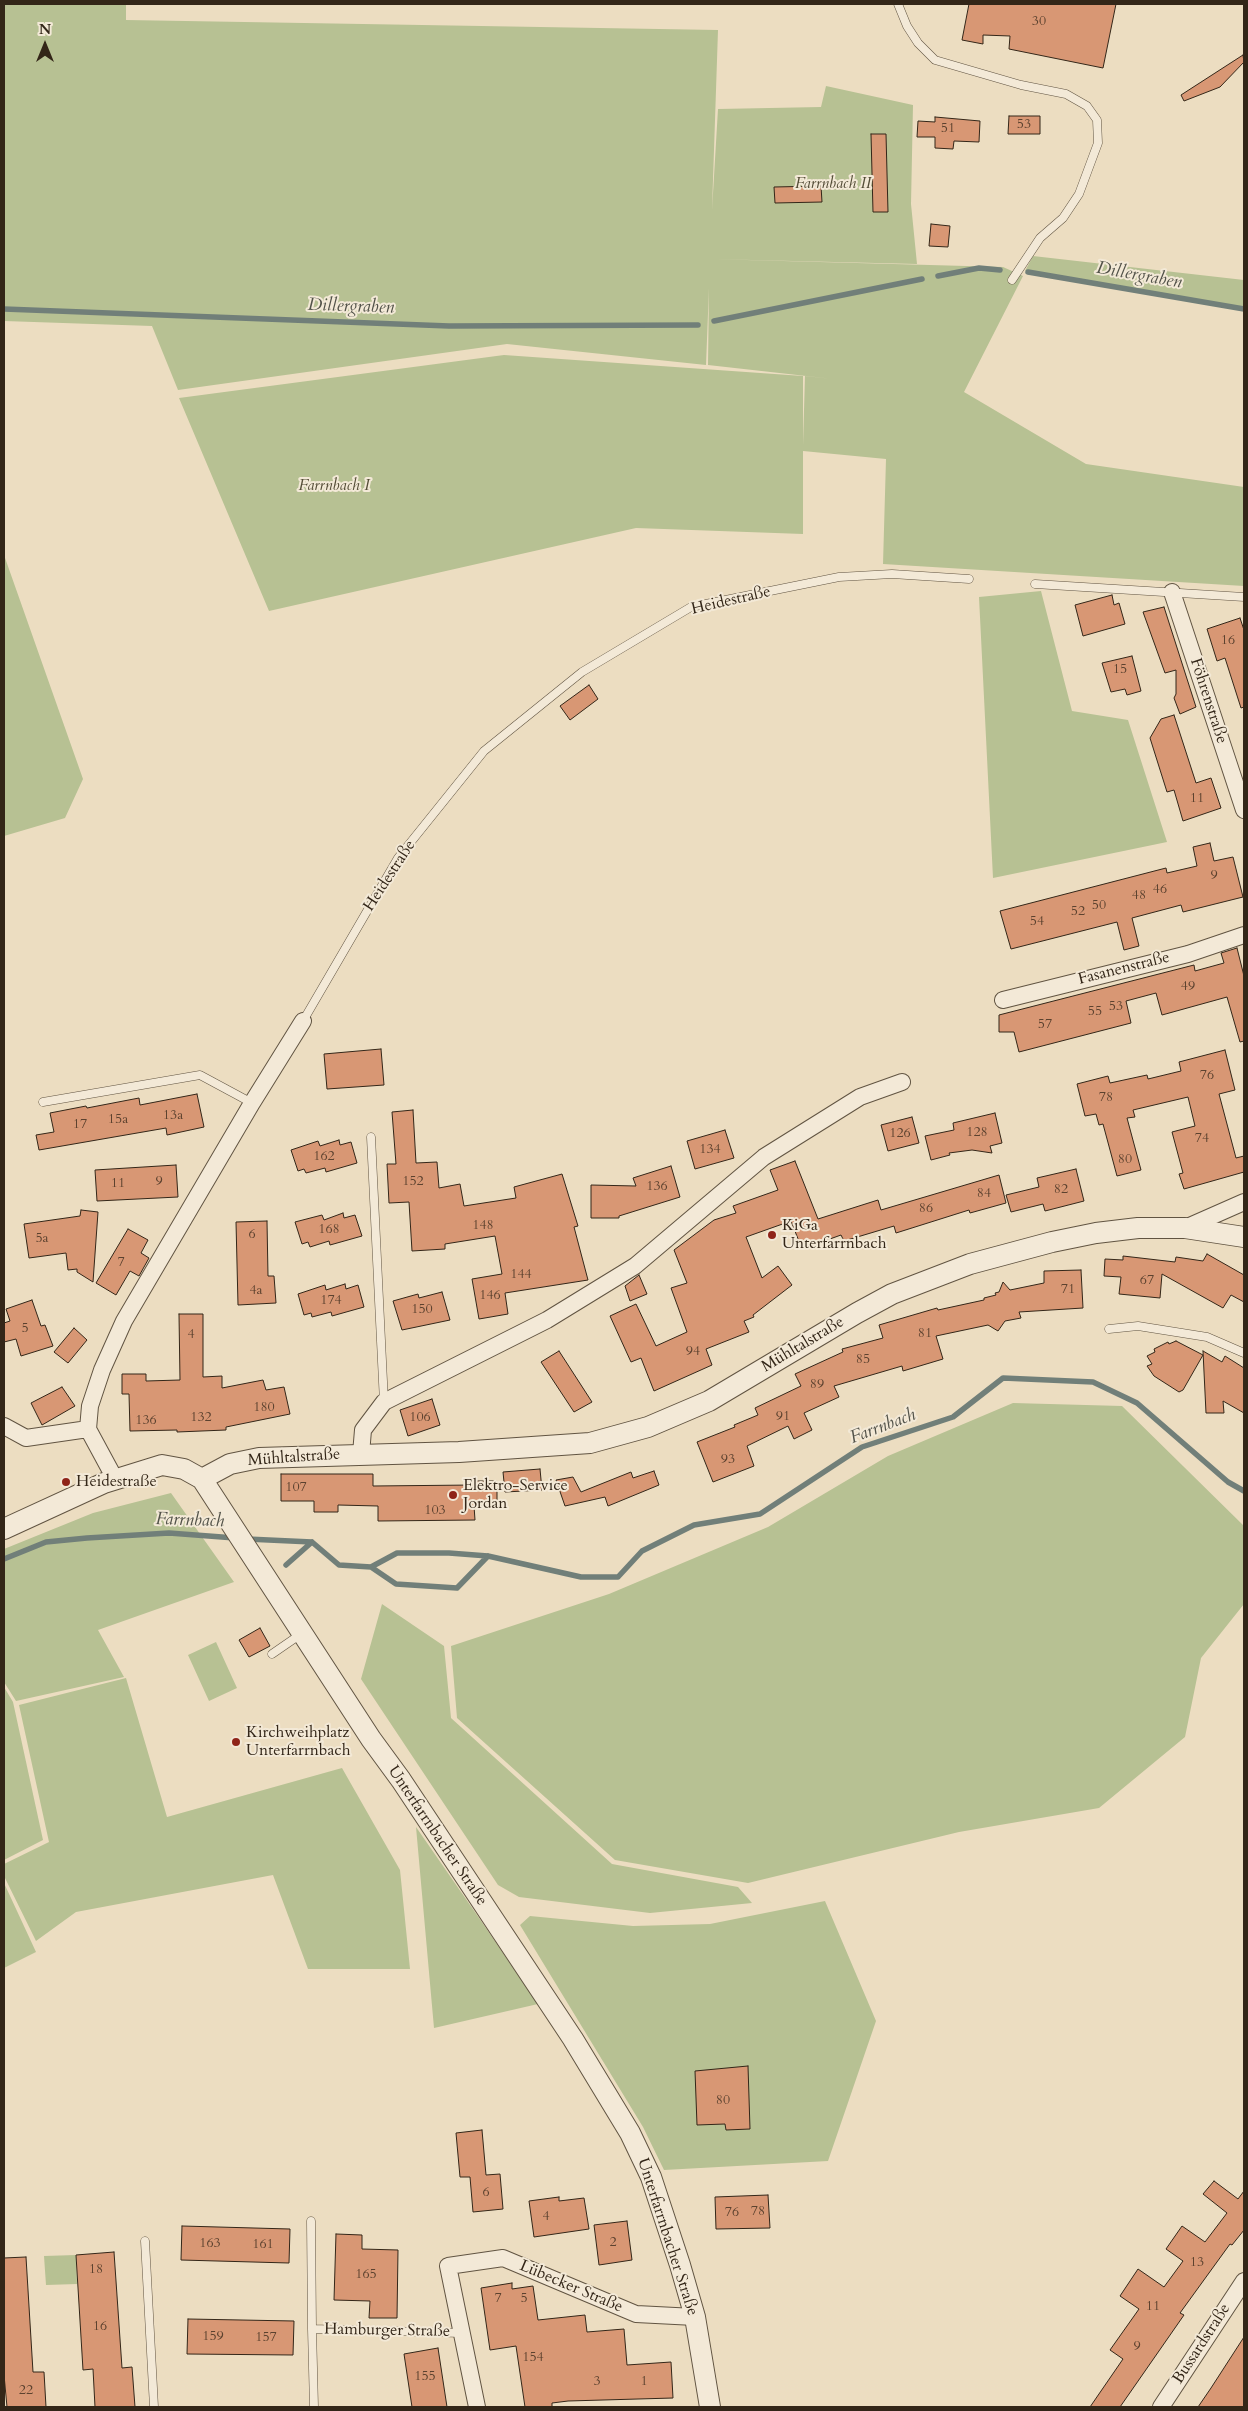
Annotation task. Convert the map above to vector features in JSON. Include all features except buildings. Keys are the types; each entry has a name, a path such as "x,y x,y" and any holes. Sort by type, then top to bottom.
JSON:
{"street":[{"name":"Föhrenstraße","path":"1172,592 1244,810"},
{"name":"Fasanenstraße","path":"1002,1000 1188,954 1244,935"},
{"name":"Heidestraße","path":"88,1429 90,1406 102,1370 124,1321 252,1102 303,1021"},
{"name":"Mühltalstraße","path":"360,1454 363,1430 384,1402 547,1320 635,1266 764,1157 860,1097 902,1082"},
{"path":"1185,1228 1244,1202"},
{"name":"Mühltalstraße","path":"202,1479 230,1464 259,1458 560,1447 590,1443 619,1436 709,1401 857,1312 892,1294 962,1267 1014,1251 1096,1233 1138,1228 1185,1228 1244,1237"},
{"path":"4,1426 26,1438 88,1429 115,1479"},
{"path":"4,1529 115,1479 162,1466 184,1469 202,1479"},
{"name":"Unterfarrnbacher Straße","path":"202,1479 371,1739 401,1780 573,2039 630,2133 651,2177 695,2317 710,2407"},
{"name":"Lübecker Straße","path":"448,2266 503,2258 636,2314 695,2317"},
{"name":"Hamburger Straße","path":"448,2266 477,2407"},
{"name":"Bussardstraße","path":"1161,2407 1244,2281"}],"lane":[{"path":"898,4 913,35 935,60 1022,85 1066,94 1088,106 1097,120 1098,143 1079,194 1063,218 1040,238 1012,280"},
{"name":"Heidestraße","path":"303,1021 398,858 484,751 582,672 691,607 839,577 892,574 969,579"},
{"path":"1035,584 1244,596"},
{"path":"43,1102 200,1075 252,1102"},
{"path":"371,1138 384,1402"},
{"path":"1109,1329 1138,1326 1207,1337 1244,1354"},
{"path":"272,1654 303,1632"},
{"name":"Hamburger Straße","path":"311,2221 314,2407"},
{"path":"144,2241 154,2407"},
{"name":"Hamburger Straße","path":"312,2330 462,2333"}],"green space":[{"path":"4,4 126,4 126,20 718,30 712,210 718,109 821,107 826,86 913,105 911,204 917,264 710,259 1003,267 1023,276 964,392 1086,464 1244,487 1244,586 883,564 886,459 803,451 803,534 636,528 269,611 179,398 504,355 803,376 803,445 805,376 833,379 708,365 709,288 706,365 507,344 178,390 152,326 4,321"},
{"path":"1033,256 1244,280 1244,307 1025,271"},
{"path":"4,555 83,779 65,818 4,836"},
{"path":"1041,591 1072,711 1128,720 1167,842 993,878 979,597"},
{"path":"1013,1403 1122,1406 1244,1526 1244,1604 1201,1658 1185,1737 1099,1808 959,1832 748,1883 615,1860 457,1718 451,1646 609,1594 768,1527 888,1456"},
{"path":"171,1493 234,1582 98,1630 124,1677 16,1701 4,1682 4,1549 93,1513"},
{"path":"382,1604 444,1646 451,1718 612,1864 738,1887 752,1903 650,1913 519,1897 498,1885 361,1679"},
{"path":"216,1642 237,1688 209,1701 188,1655"},
{"path":"126,1678 167,1817 342,1768 400,1870 410,1969 308,1969 273,1875 76,1912 36,1941 4,1876 4,1864 49,1842 19,1705"},
{"path":"4,1687 13,1702 43,1840 4,1860"},
{"path":"416,1827 477,1915 538,2004 434,2028"},
{"path":"4,1883 36,1952 4,1968"},
{"path":"825,1901 876,2021 828,2161 664,2170 643,2127 520,1925 530,1916 633,1926 710,1924"},
{"path":"76,2255 77,2284 46,2285 44,2256"}],"waterway":[{"name":"Dillergraben","path":"938,276 979,268 1000,270"},
{"name":"Dillergraben","path":"1028,272 1244,309"},
{"name":"Dillergraben","path":"714,321 922,279"},
{"name":"Dillergraben","path":"4,309 449,326 698,325"},
{"name":"Farrnbach","path":"247,1539 312,1542 339,1565 371,1567 397,1553 449,1553 488,1556 581,1577 618,1577 642,1551 694,1525 760,1514 862,1447 953,1417 1003,1378 1093,1382 1137,1403 1228,1482 1244,1491"},
{"name":"Farrnbach","path":"4,1559 46,1542 87,1538 169,1533 235,1538"},
{"path":"286,1565 312,1542"},
{"name":"Farrnbach","path":"371,1567 396,1584 457,1588 488,1556"}],"place":[{"name":"KiGa Unterfarrnbach","path":"772,1235"},
{"name":"Heidestraße","path":"66,1482"},
{"name":"Elektro-Service Jordan","path":"453,1495"},
{"name":"Kirchweihplatz Unterfarrnbach","path":"236,1742"}],"park label":[{"name":"Farrnbach II","path":"833,184"},
{"name":"Farrnbach I","path":"334,486"}]}
